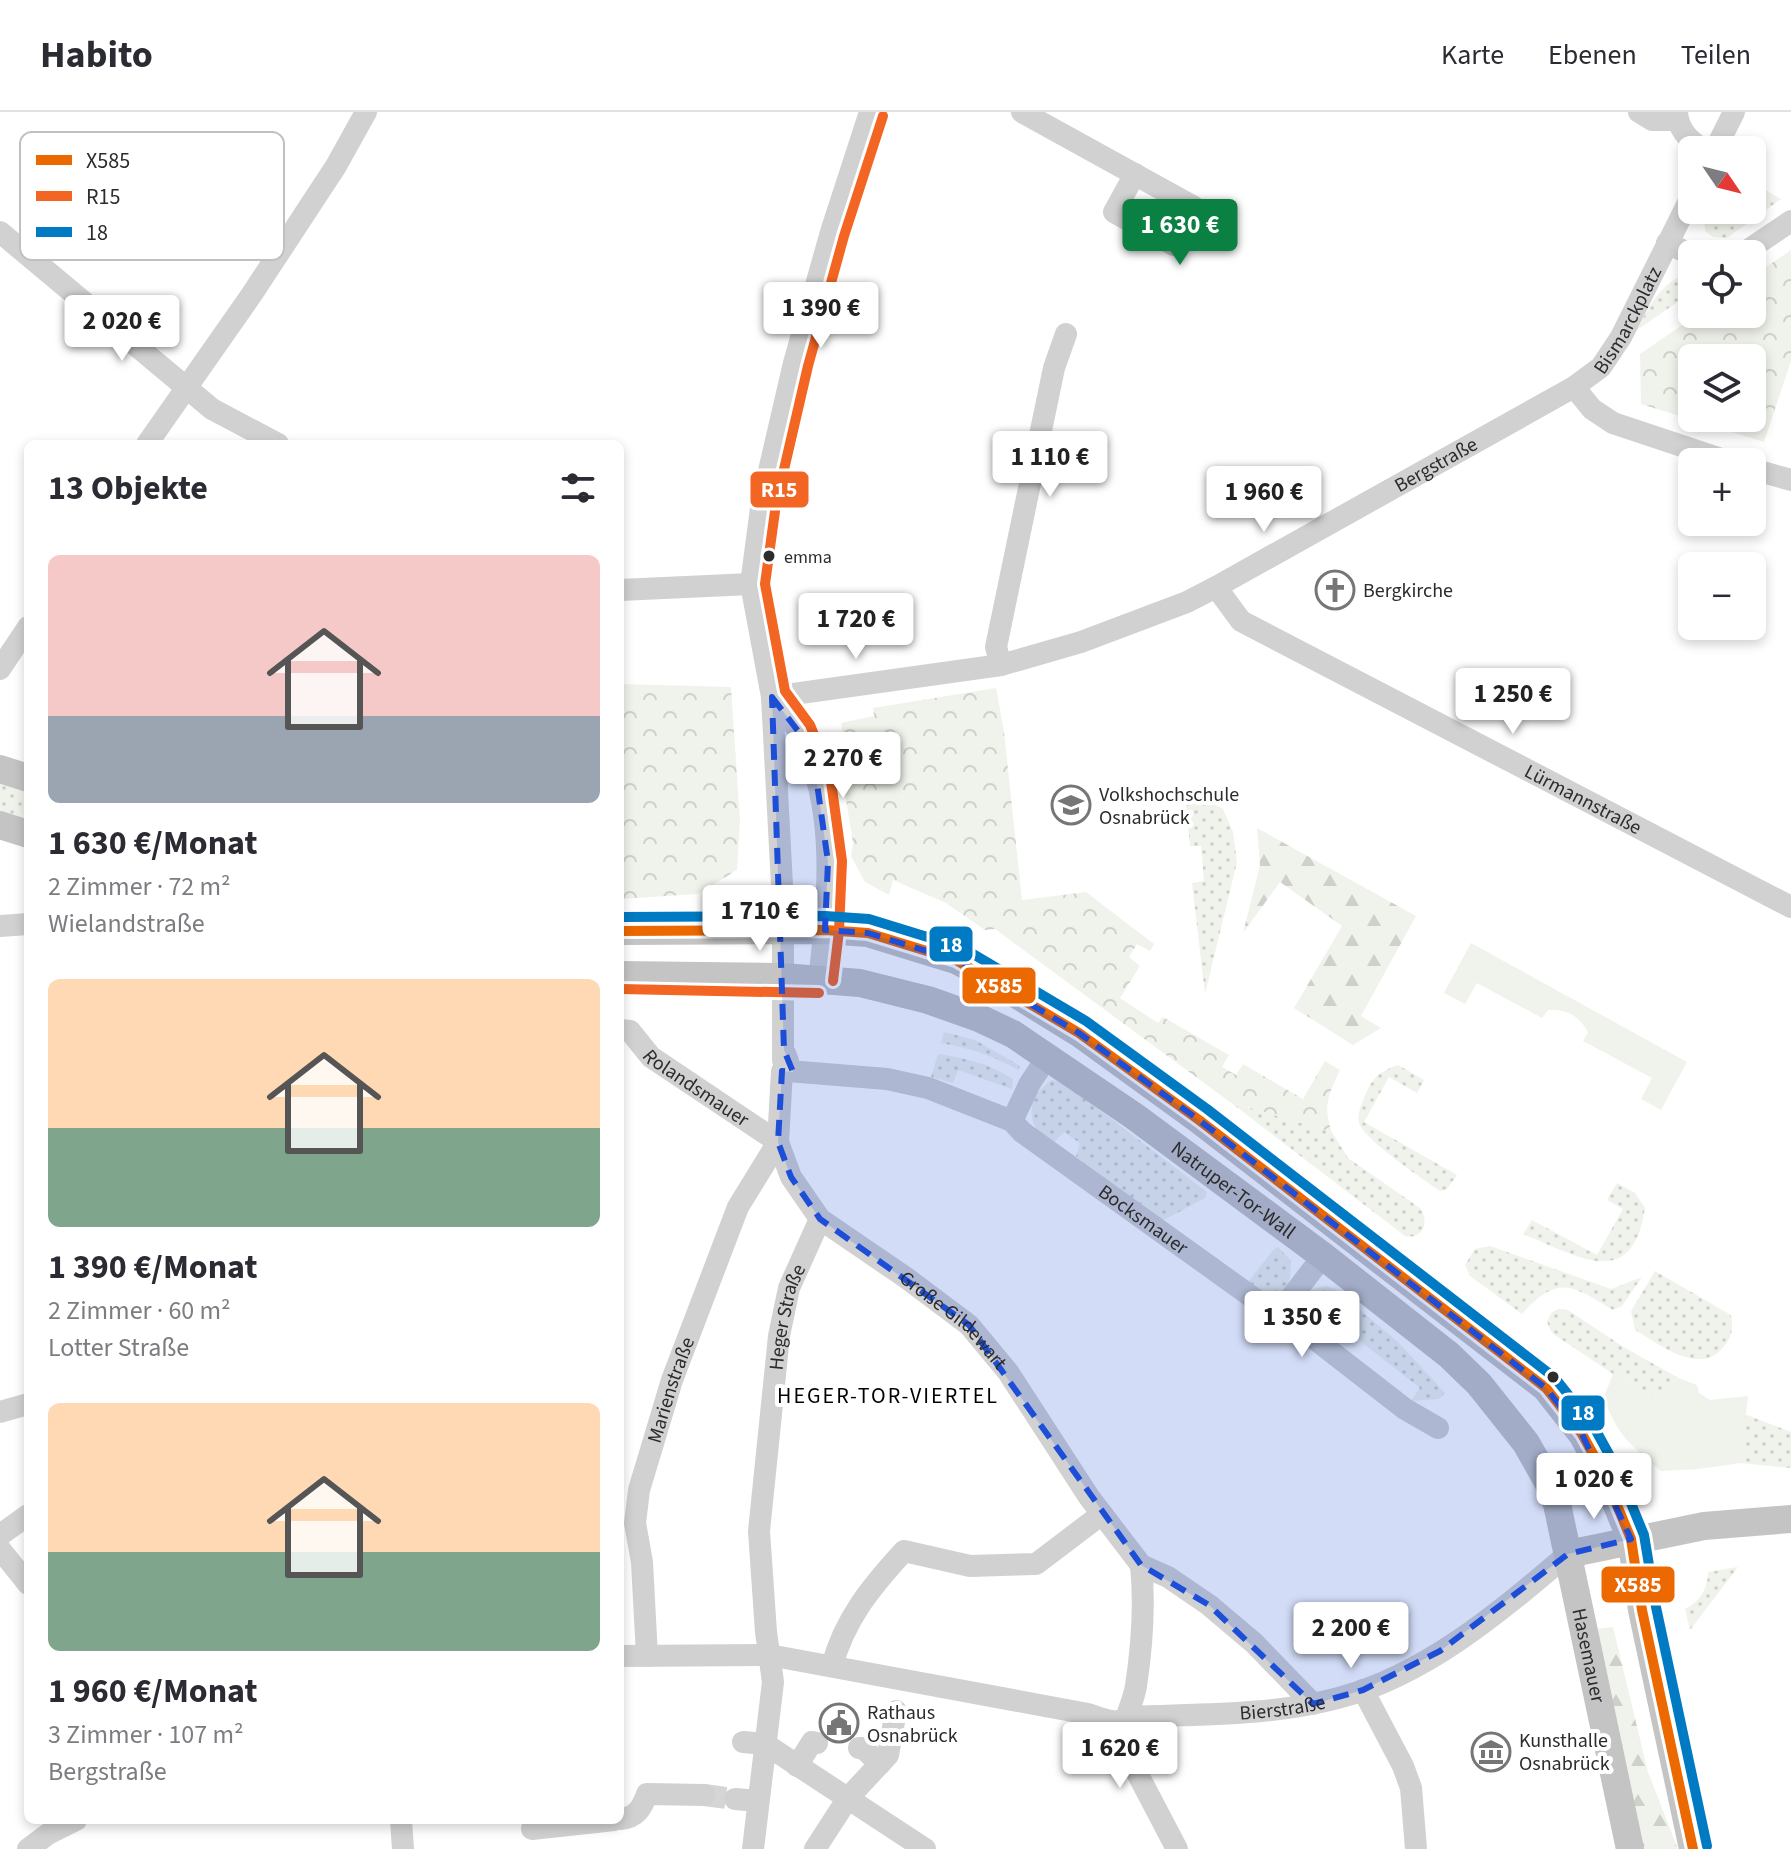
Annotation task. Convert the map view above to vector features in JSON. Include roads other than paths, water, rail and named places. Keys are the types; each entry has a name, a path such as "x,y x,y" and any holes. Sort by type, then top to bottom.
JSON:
{"main road":[{"path":"0,769 24,777"},
{"path":"0,825 24,833"},
{"name":"Natruper-Tor-Wall","path":"624,931 825,930 868,933 956,960 1079,1033 1199,1120 1546,1388 1582,1434 1604,1474 1631,1539 1642,1610 1693,1849"},
{"name":"Natruper-Tor-Wall","path":"624,975 782,977 860,983 928,1000 1013,1034 1048,1056 1323,1256 1449,1355 1479,1384 1526,1443 1557,1504 1568,1554"},
{"path":"1568,1554 1704,1526 1791,1519"},
{"name":"Hasemauer","path":"1568,1554 1630,1849"}],"street":[{"path":"284,244 336,166 366,112"},
{"path":"820,1219 791,1177 778,1142 785,1060 784,931 772,697 751,584 762,501 794,363 831,232 870,112"},
{"path":"1022,112 1135,174"},
{"path":"1639,112 1652,120 1677,116 1687,136"},
{"path":"1722,136 1734,112"},
{"path":"1763,240 1791,221"},
{"name":"Bismarckplatz","path":"1574,387 1601,367 1621,337 1678,222"},
{"path":"0,232 20,249"},
{"path":"1667,243 1678,248"},
{"path":"33,260 212,409 270,440"},
{"path":"150,440 273,260"},
{"path":"1001,665 996,647 1054,368 1066,334"},
{"path":"1574,387 1592,409 1613,423 1688,448"},
{"name":"Bergstraße","path":"772,697 1001,665 1081,642 1187,602 1574,387"},
{"path":"1766,473 1791,480"},
{"path":"624,590 751,584"},
{"name":"Lürmannstraße","path":"1216,587 1241,621 1791,907"},
{"path":"0,669 24,633"},
{"path":"772,697 798,731 816,776 828,862 819,979"},
{"path":"0,926 24,924"},
{"name":"Rolandsmauer","path":"624,1030 630,1031 651,1057 778,1142"},
{"path":"1012,1121 1030,1083 1048,1056"},
{"name":"Bocksmauer","path":"785,1060 928,1088 1012,1121 1022,1132 1253,1298 1280,1312 1405,1409 1438,1428"},
{"name":"Marienstraße","path":"647,1656 642,1562 635,1523 639,1490 672,1380 738,1207 778,1142"},
{"name":"Große Gildewart","path":"820,1219 969,1325 1008,1372 1102,1514 1141,1565 1168,1577 1209,1605 1254,1643 1313,1704"},
{"name":"Heger Straße","path":"753,1849 746,1800 754,1743 773,1682 759,1531 779,1336 789,1288 820,1219"},
{"path":"1280,1312 1323,1256"},
{"path":"0,1412 24,1405"},
{"path":"832,1666 852,1614 904,1551 970,1566 1036,1564 1102,1514"},
{"path":"0,1535 24,1518"},
{"path":"0,1549 24,1579"},
{"name":"Bierstraße","path":"624,1656 769,1655 832,1666 898,1695 1088,1714 1113,1722 1127,1707 1132,1717 1228,1713 1313,1704 1363,1690 1401,1673 1486,1621 1568,1554"},
{"path":"1141,1565 1144,1590 1142,1640 1121,1733 1124,1748 1177,1849"},
{"path":"1363,1690 1403,1766 1411,1788 1416,1849"},
{"path":"815,1849 848,1798 888,1755 898,1695"},
{"path":"1102,1739 1124,1748"},
{"path":"797,1766 812,1742 817,1743"},
{"path":"754,1743 797,1766 925,1849"},
{"path":"859,1748 863,1748 880,1764"},
{"path":"624,1819 641,1809 647,1794 704,1795"},
{"path":"28,1849 68,1824"},
{"path":"401,1824 403,1849"},
{"path":"532,1833 591,1824"}],"tunnel":[{"path":"704,1795 735,1799"}],"place":[{"name":"emma","path":"769,556"},
{"name":"Bergkirche","path":"1335,590"},
{"name":"Volkshochschule Osnabrück","path":"1071,805"},
{"name":"Rathaus Osnabrück","path":"839,1723"},
{"name":"Kunsthalle Osnabrück","path":"1491,1752"}],"district":[{"name":"HEGER-TOR-VIERTEL","path":"888,1395"}]}
